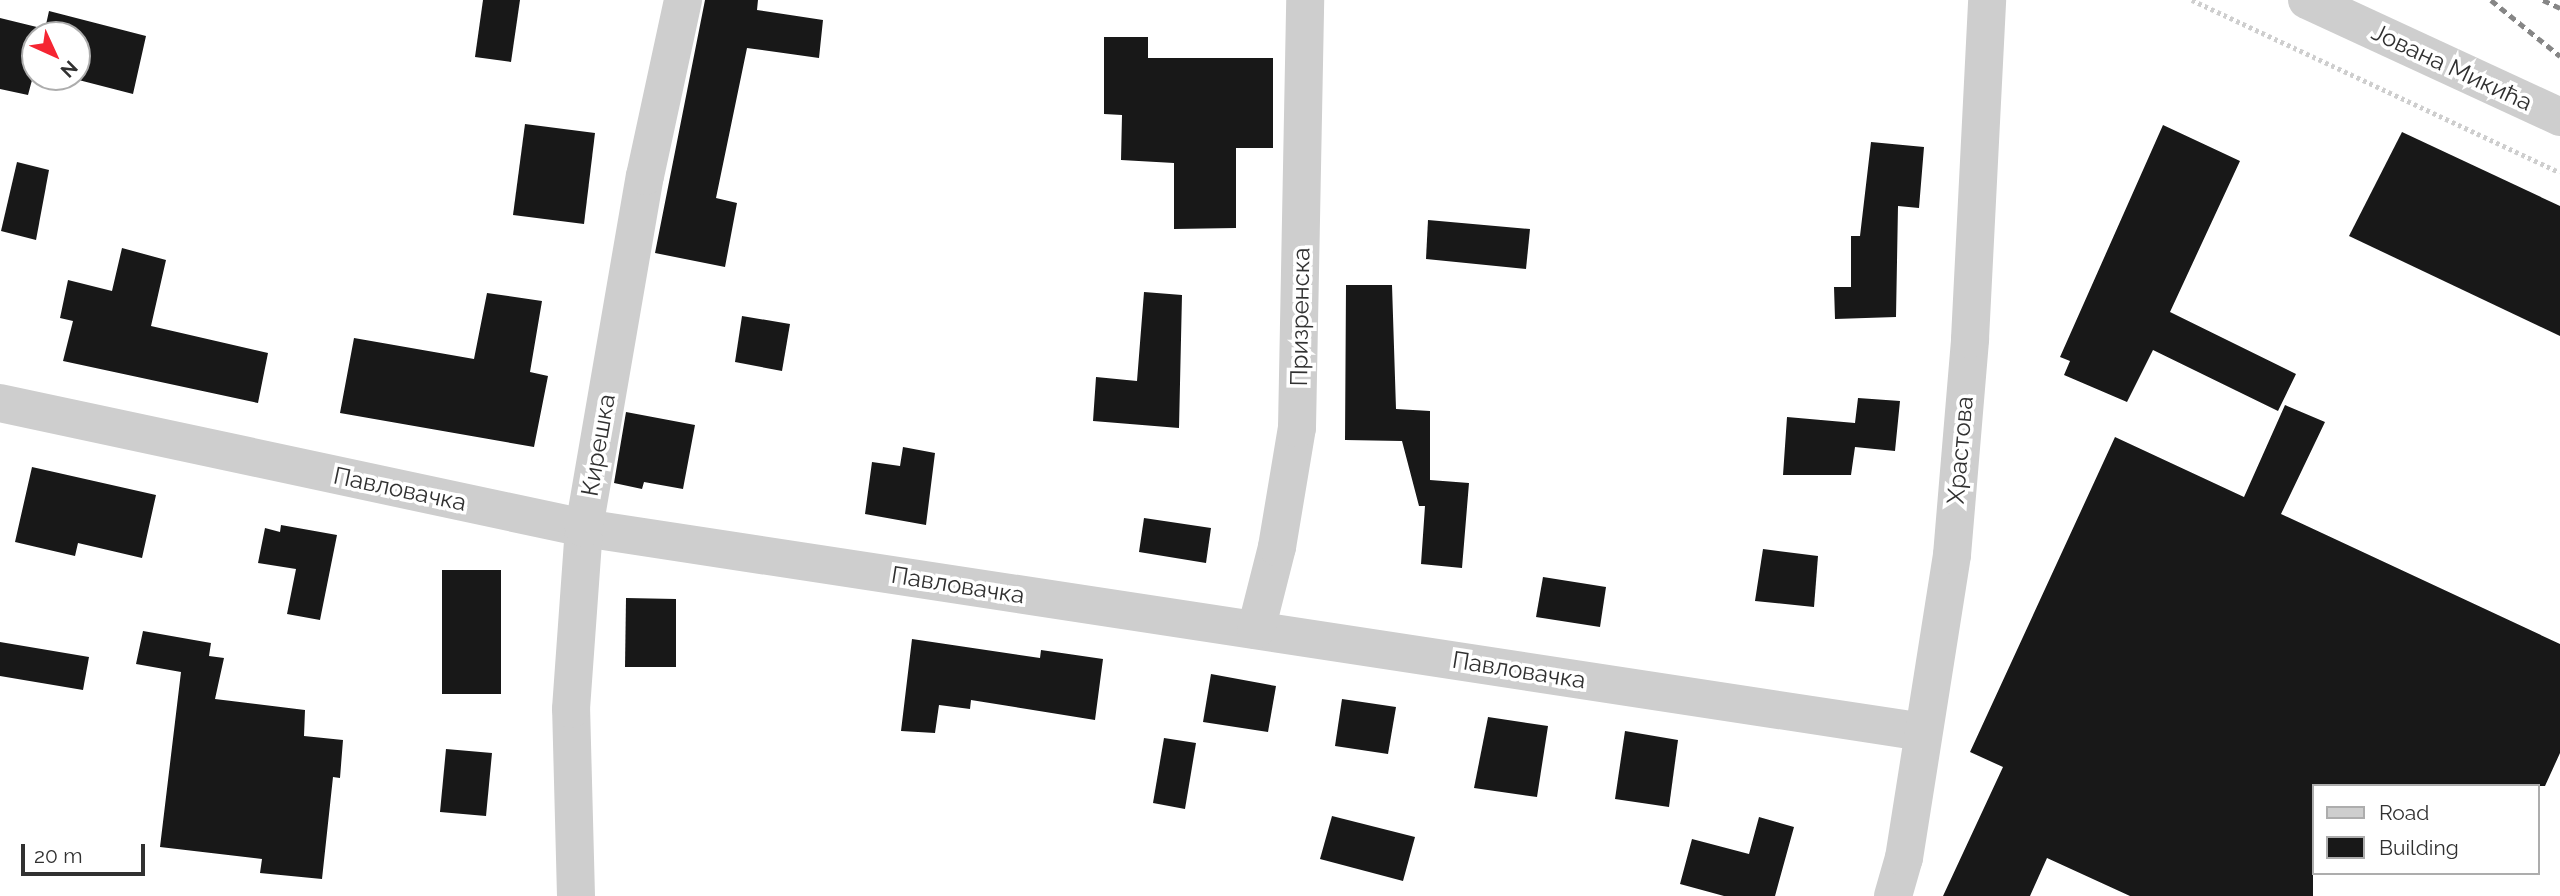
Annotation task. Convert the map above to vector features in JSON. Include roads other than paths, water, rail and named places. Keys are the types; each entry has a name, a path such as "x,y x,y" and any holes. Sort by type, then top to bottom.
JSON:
{"street":[{"name":"Кирешка","path":"576,896 572,709 584,528 645,176 683,0"},
{"name":"Призренска","path":"1256,630 1277,547 1297,428 1305,0"},
{"name":"Храстова","path":"1893,896 1904,858 1952,555 1971,325 1987,0"},
{"name":"Јована Микића","path":"2306,0 2560,117"},
{"name":"Павловачка","path":"0,403 584,528 1923,732"}],"railway":[{"path":"2491,0 2560,56"},
{"path":"2543,0 2560,8"}]}
